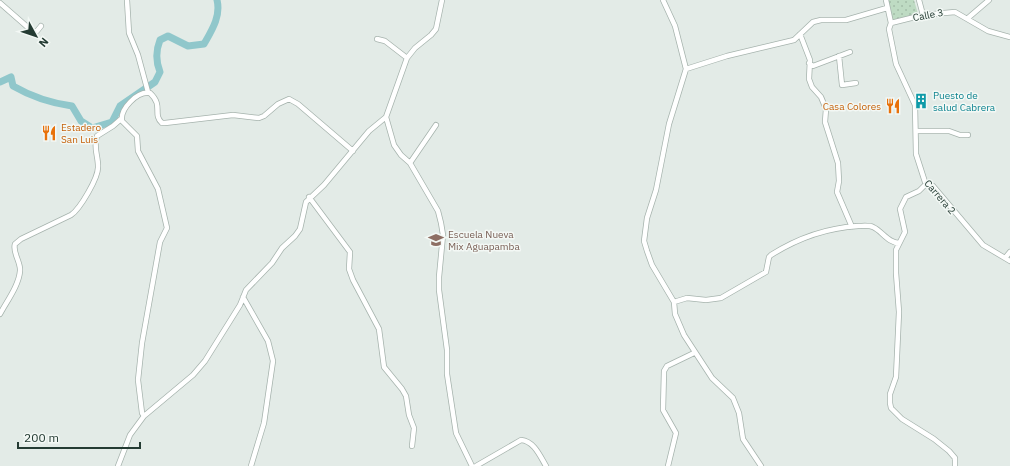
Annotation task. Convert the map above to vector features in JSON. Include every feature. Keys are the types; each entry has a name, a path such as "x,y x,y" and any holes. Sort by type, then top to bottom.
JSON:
{"street":[{"path":"127,0 129,33 138,56 144,84 147,91 157,101 158,118 162,123 233,115 259,118 285,100 294,101 353,151"},
{"path":"118,466 130,435 144,416 193,375 205,361 251,284 264,272 282,248 300,229 304,208 309,198 324,185 369,131 386,117 407,58 415,48 436,29 442,0"},
{"path":"662,0 675,26 686,68 669,124 656,190 646,222 644,241 652,265 674,302 678,324 694,353 712,378 733,398 739,414 743,438 761,466"},
{"name":"Carrera 2","path":"886,0 891,23 889,29 896,64 915,105 916,159 926,184 933,186 983,245 1008,259"},
{"path":"919,0 923,15"},
{"path":"968,18 989,0"},
{"path":"0,3 32,31 37,31 41,26"},
{"path":"686,68 727,56 788,42 798,37 813,22 821,20 846,20 887,8"},
{"name":"Calle 3","path":"891,23 923,15 948,11 968,18 984,29 1010,37"},
{"path":"800,34 809,63 809,79 812,88 821,97 826,109 826,122 838,163 839,181 837,192 852,227"},
{"path":"377,40 385,41 407,58"},
{"path":"809,63 813,66 850,52"},
{"path":"839,56 842,85 856,83"},
{"path":"0,314 19,278 20,271 18,258 14,249 15,244 21,239 71,215 78,209 98,171 94,149 97,136 121,119 127,106 134,99 147,91"},
{"path":"386,117 394,144 401,155 410,163 438,211 441,223 443,235 439,290 447,350 447,374 456,433 472,466"},
{"path":"121,119 137,136 138,151 158,189 167,223 167,228 158,250 141,350 137,387 142,413 144,416"},
{"path":"410,163 436,125"},
{"path":"916,131 949,131 960,135 968,135"},
{"path":"926,184 918,191 906,197 900,209 905,232 898,243 896,250 896,274 899,298 896,370 890,403 891,408 902,419 934,439 949,451 955,458 955,466"},
{"path":"309,198 350,252 349,269 353,280 378,323 384,367 406,396 409,415 414,428 412,446"},
{"path":"674,302 687,298 706,300 721,298 766,272 769,257 794,241 811,234 852,227 873,227 893,242 898,243"},
{"path":"1008,259 1010,252"},
{"path":"243,297 268,341 273,361 264,423 251,466"},
{"path":"668,466 676,433 662,410 664,371 667,366 694,353"},
{"path":"476,466 521,440 527,440 534,446 546,466"}],"green space":[{"path":"887,0 914,0 918,14 892,21"}],"waterway":[{"path":"0,82 11,77 13,86 27,93 49,101 72,106 81,121 92,128 112,122 120,106 155,82 160,72 157,56 160,40 168,36 188,46 204,44 217,17 217,0"}],"place":[{"name":"Puesto de salud Cabrera","path":"921,101"},
{"name":"Casa Colores","path":"893,106"},
{"name":"Estadero San Luis","path":"49,133"},
{"name":"Escuela Nueva Mix Aguapamba","path":"436,240"}]}
